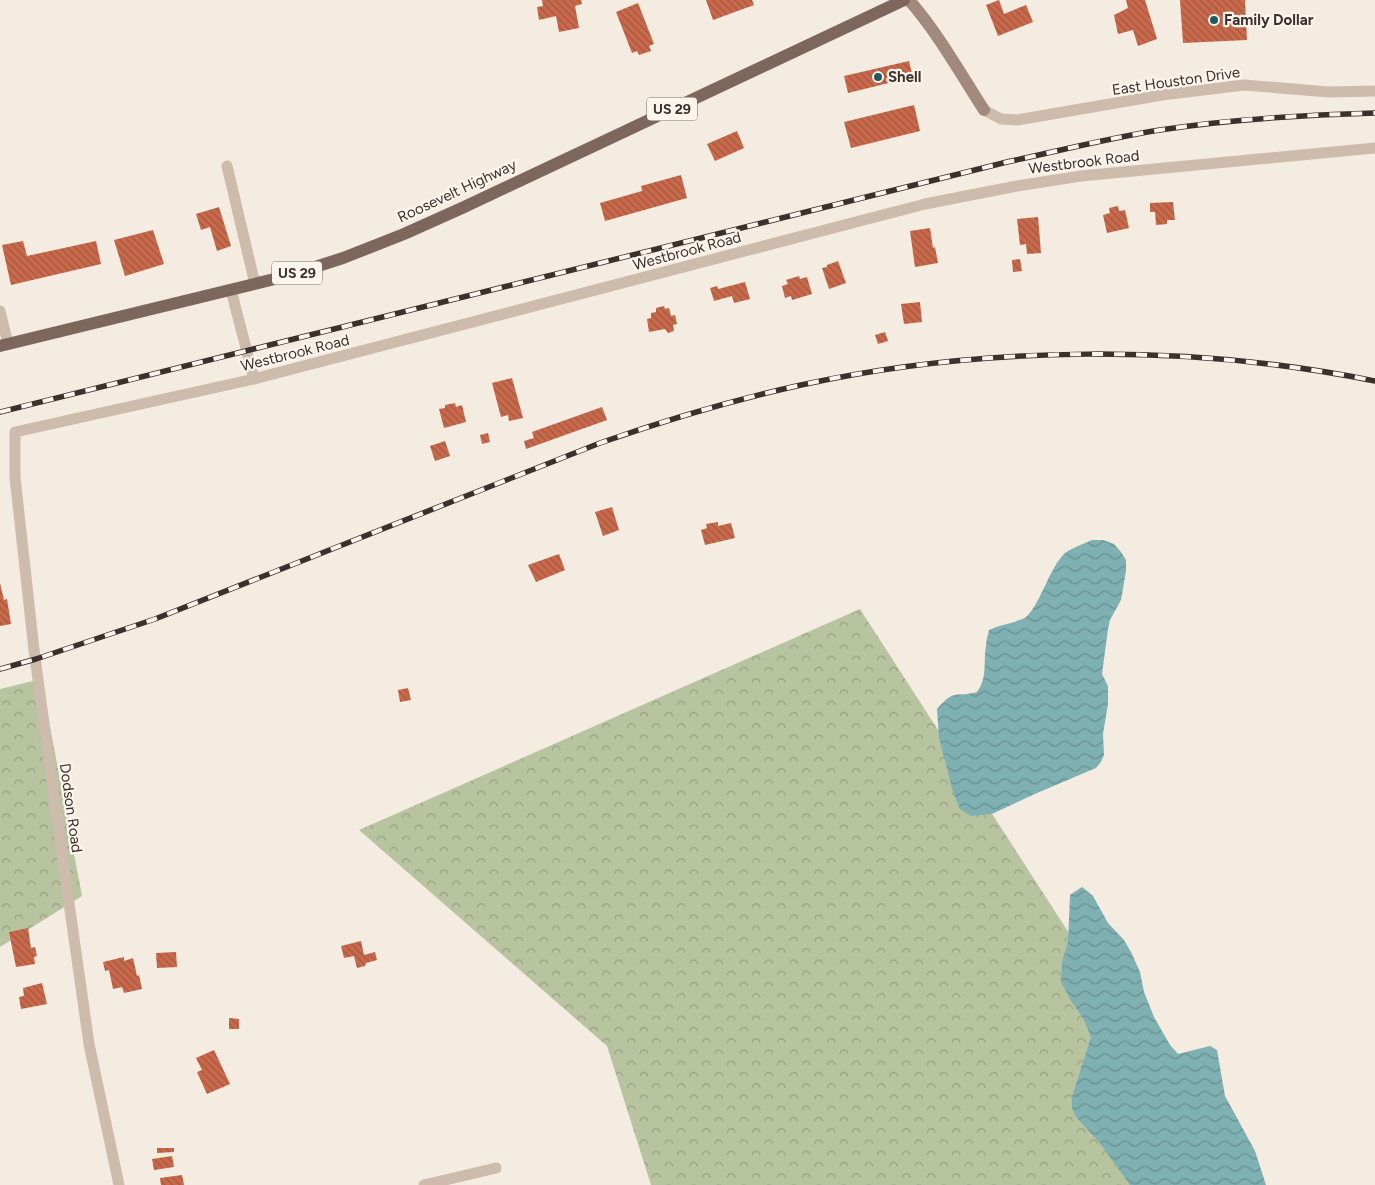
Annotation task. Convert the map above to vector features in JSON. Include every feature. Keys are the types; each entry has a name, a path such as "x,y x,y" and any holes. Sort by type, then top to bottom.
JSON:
{"main road":[{"name":"Roosevelt Highway","path":"4,345 287,276 342,258 404,234 904,0"}],"street":[{"path":"909,0 936,35 984,110"},
{"name":"East Houston Drive","path":"984,110 1001,119 1017,120 1162,96 1244,85 1329,92 1375,91"},
{"name":"Westbrook Road","path":"15,432 254,379 926,204 1017,186 1081,176 1375,148"},
{"path":"227,166 255,284"},
{"path":"232,290 254,379"},
{"path":"0,311 4,345"},
{"name":"Dodson Road","path":"15,432 15,477 34,650 53,787 89,1044 120,1185"},
{"path":"424,1185 496,1168"}],"green space":[{"path":"860,609 1087,961 1240,1185 651,1185 607,1046 359,830"},
{"path":"41,679 82,896 0,947 0,689"}],"water":[{"path":"1092,540 1103,540 1114,544 1126,560 1121,600 1110,620 1108,629 1102,674 1108,686 1108,704 1103,734 1104,755 1101,762 1096,768 992,814 971,816 960,809 953,792 939,738 937,709 952,696 977,692 983,681 989,630 1026,617 1036,604 1054,568 1064,554"},
{"path":"1082,887 1093,896 1108,923 1124,940 1131,952 1140,972 1144,992 1154,1017 1170,1045 1178,1054 1210,1046 1217,1050 1225,1096 1255,1151 1266,1185 1130,1185 1099,1142 1076,1117 1072,1108 1072,1097 1091,1037 1083,1018 1061,982 1062,962 1068,942 1070,895"}],"building":[{"path":"542,0 581,0 582,4 575,6 579,28 559,32 556,16 539,20 537,7 543,6"},
{"path":"706,0 752,0 754,5 713,20"},
{"path":"999,0 1004,14 1026,5 1033,22 998,36 986,5"},
{"path":"1126,0 1145,0 1157,39 1138,46 1133,30 1118,34 1114,15 1128,8"},
{"name":"Family Dollar","path":"1180,0 1245,0 1247,40 1183,43"},
{"path":"638,3 654,44 649,46 651,51 639,55 637,51 632,53 616,12"},
{"name":"Shell","path":"909,61 913,77 848,93 844,76"},
{"path":"914,105 920,131 851,148 844,122"},
{"path":"737,131 744,148 715,161 707,144"},
{"path":"681,175 687,198 605,221 600,203 642,191 641,186"},
{"path":"1173,202 1175,220 1167,220 1167,224 1156,225 1155,212 1150,212 1150,203"},
{"path":"1118,206 1119,211 1125,210 1129,228 1107,233 1103,215 1110,213 1109,208"},
{"path":"219,207 231,246 217,251 210,227 201,230 196,214"},
{"path":"1038,217 1041,253 1027,254 1026,244 1020,245 1017,219"},
{"path":"930,228 933,248 935,247 938,263 915,267 910,231"},
{"path":"153,230 164,264 125,276 114,240"},
{"path":"23,241 27,256 96,241 101,264 11,285 2,245"},
{"path":"1020,259 1022,271 1013,272 1012,260"},
{"path":"838,261 846,283 829,289 822,268"},
{"path":"799,276 800,279 807,277 812,294 792,300 791,296 785,298 782,286 788,284 786,280"},
{"path":"745,282 750,299 734,303 732,296 714,301 710,288 717,286 718,289"},
{"path":"920,302 922,322 904,324 901,304"},
{"path":"664,306 665,309 669,308 671,316 675,315 677,324 673,325 674,331 668,333 665,329 649,332 647,319 651,318 651,313 656,312 656,308"},
{"path":"885,332 888,341 878,344 875,335"},
{"path":"512,378 523,418 509,421 508,415 501,417 492,383"},
{"path":"455,403 456,407 462,405 466,422 444,428 439,409 445,408 445,405"},
{"path":"602,407 607,420 526,449 524,441 534,438 532,432"},
{"path":"488,433 490,442 482,444 480,435"},
{"path":"445,441 450,456 435,461 430,446"},
{"path":"612,507 619,530 603,536 595,512"},
{"path":"718,522 718,526 731,523 735,538 705,545 701,530 707,528 706,524"},
{"path":"559,554 565,570 536,582 528,565"},
{"path":"0,583 4,600 7,599 11,624 0,626"},
{"path":"408,688 411,700 400,702 398,690"},
{"path":"28,928 31,948 35,947 37,956 34,957 35,964 16,967 9,932"},
{"path":"361,941 364,955 375,952 377,960 357,968 354,956 344,958 341,946"},
{"path":"176,952 177,967 157,968 156,953"},
{"path":"124,957 124,961 133,958 142,989 124,993 122,987 113,989 109,970 105,971 103,962"},
{"path":"42,983 47,1004 21,1009 19,997 24,996 23,988"},
{"path":"229,1018 239,1019 239,1029 229,1029"},
{"path":"214,1050 230,1084 207,1094 197,1072 202,1070 196,1058"},
{"path":"157,1148 174,1148 174,1152 157,1153"},
{"path":"172,1156 174,1167 154,1170 152,1159"},
{"path":"182,1175 184,1185 161,1185 160,1178"}],"railway":[{"path":"0,412 1007,162 1084,145 1141,133 1240,120 1375,113"},
{"path":"0,669 36,659 155,619 600,443 700,411 801,385 870,372 942,362 1015,356 1088,354 1161,355 1234,360 1306,369 1375,381"}],"place":[{"name":"Family Dollar","path":"1214,20"},
{"name":"Shell","path":"878,77"}]}
